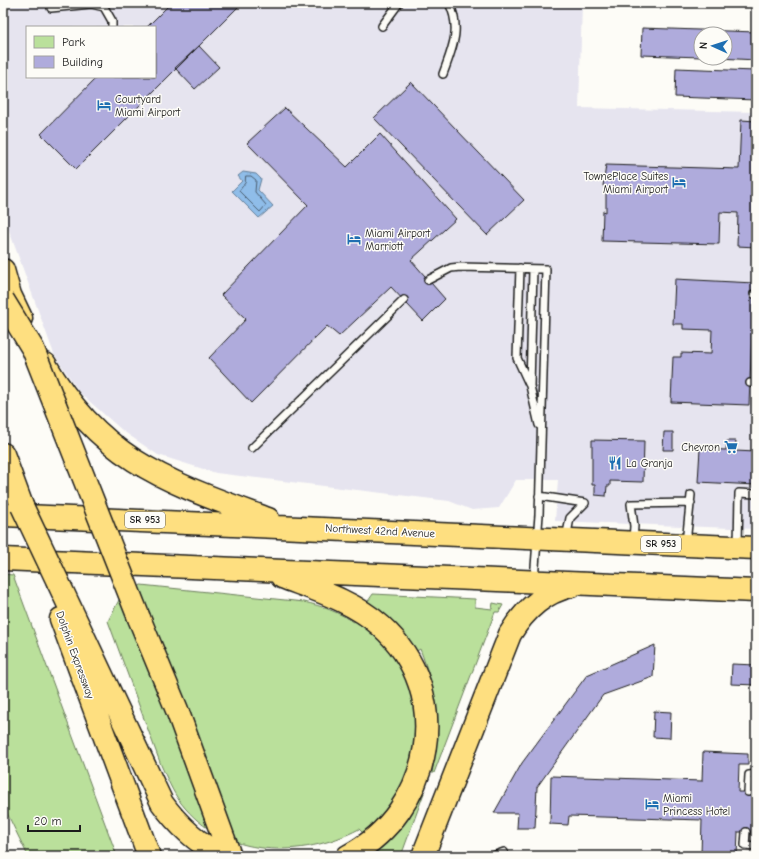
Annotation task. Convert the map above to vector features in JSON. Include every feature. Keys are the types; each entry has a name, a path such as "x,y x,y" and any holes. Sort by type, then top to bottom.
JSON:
{"highway":[{"path":"3,270 10,295 45,366 78,411 101,436 133,461 179,485 286,526"},
{"path":"3,300 33,349 176,710 230,856"},
{"path":"5,459 13,511 53,583 162,803 175,821 208,848 222,856"},
{"name":"Northwest 42nd Avenue","path":"13,511 536,540 747,548"},
{"path":"3,559 756,590"},
{"path":"264,570 341,600 373,620 389,634 404,654 418,684 424,709 426,732 422,766 414,787 398,815 384,831 348,856"},
{"name":"Dolphin Expressway","path":"53,583 149,856"},
{"path":"423,856 510,634 519,619 544,597 564,588 586,583"}],"lane":[{"path":"382,26 399,3"},
{"path":"443,74 456,29 455,16 449,3"},
{"path":"51,8 91,4 104,7 112,21 112,26"},
{"path":"428,280 451,268 470,266 546,269 540,496 534,582"},
{"path":"520,268 517,358 530,386 541,435"},
{"path":"530,386 533,269"},
{"path":"252,448 404,300"},
{"path":"747,548 739,493 756,494"},
{"path":"686,545 691,495"},
{"path":"540,496 585,503 570,518 565,541"},
{"path":"632,543 634,526 631,504 690,503"},
{"path":"748,792 749,775 756,774"},
{"path":"746,832 745,845 756,846"},
{"path":"493,856 504,852"}],"shaded area":[{"path":"3,3 582,3 579,108 756,112 756,529 555,521 558,480 516,480 499,508 472,510 449,501 216,473 158,455 123,431 80,393 54,354 3,214"}],"green space":[{"path":"3,574 13,575 117,856 28,856 3,805"},
{"path":"141,585 304,602 324,607 354,622 358,618 393,653 410,686 418,734 413,757 398,798 364,834 359,829 337,839 289,849 265,848 241,844 219,835 199,821 181,803 172,789 161,765 108,621 119,600"},
{"path":"373,594 475,599 475,607 492,609 493,603 503,605 499,612 495,612 434,773 432,773 436,741 435,710 430,680 420,649 412,654 366,604"},
{"path":"424,793 401,856 371,856 400,830"}],"water":[{"path":"243,172 256,174 261,179 258,190 273,206 259,218 232,191 242,181 238,176"}],"building":[{"name":"Courtyard Miami Airport","path":"171,3 242,3 76,169 41,134 96,78 156,78 156,26 148,26"},
{"path":"642,28 693,30 693,57 641,55"},
{"path":"733,31 756,32 756,60 733,59"},
{"path":"199,46 219,67 195,89 175,68"},
{"path":"676,68 755,71 756,68 756,100 675,97"},
{"path":"411,82 524,200 487,235 374,118"},
{"name":"Miami Airport Marriott","path":"285,108 347,167 380,134 456,219 411,260 445,299 423,321 391,287 339,336 327,326 251,403 209,358 246,319 221,295 308,205 247,143"},
{"name":"TownePlace Suites Miami Airport","path":"741,120 756,121 756,247 737,246 738,213 720,212 719,244 602,241 603,211 606,212 606,186 603,186 606,165 739,169"},
{"path":"675,279 754,283 749,405 671,402 673,357 681,357 681,353 711,354 712,330 683,329 683,324 673,324"},
{"path":"664,432 673,432 673,450 663,450"},
{"path":"592,440 644,441 643,482 610,481 610,486 607,486 606,496 595,495 595,485 592,485"},
{"name":"Chevron","path":"727,441 736,441 735,451 756,452 756,485 698,482 700,449 726,450"},
{"path":"655,645 653,677 603,695 537,787 535,828 517,828 518,813 494,813 522,763 587,675"},
{"path":"732,664 756,665 756,685 731,684"},
{"path":"654,711 671,712 670,738 653,737"},
{"name":"Miami Princess Hotel","path":"703,752 748,754 748,765 739,765 738,792 754,792 753,832 738,832 737,856 680,856 680,853 701,854 702,820 569,816 568,825 550,824 551,776 702,781"}],"place":[{"name":"Courtyard Miami Airport","path":"104,105"},
{"name":"TownePlace Suites Miami Airport","path":"679,182"},
{"name":"Miami Airport Marriott","path":"354,239"},
{"name":"Chevron","path":"731,447"},
{"name":"La Granja","path":"615,463"},
{"name":"Miami Princess Hotel","path":"652,804"}]}
